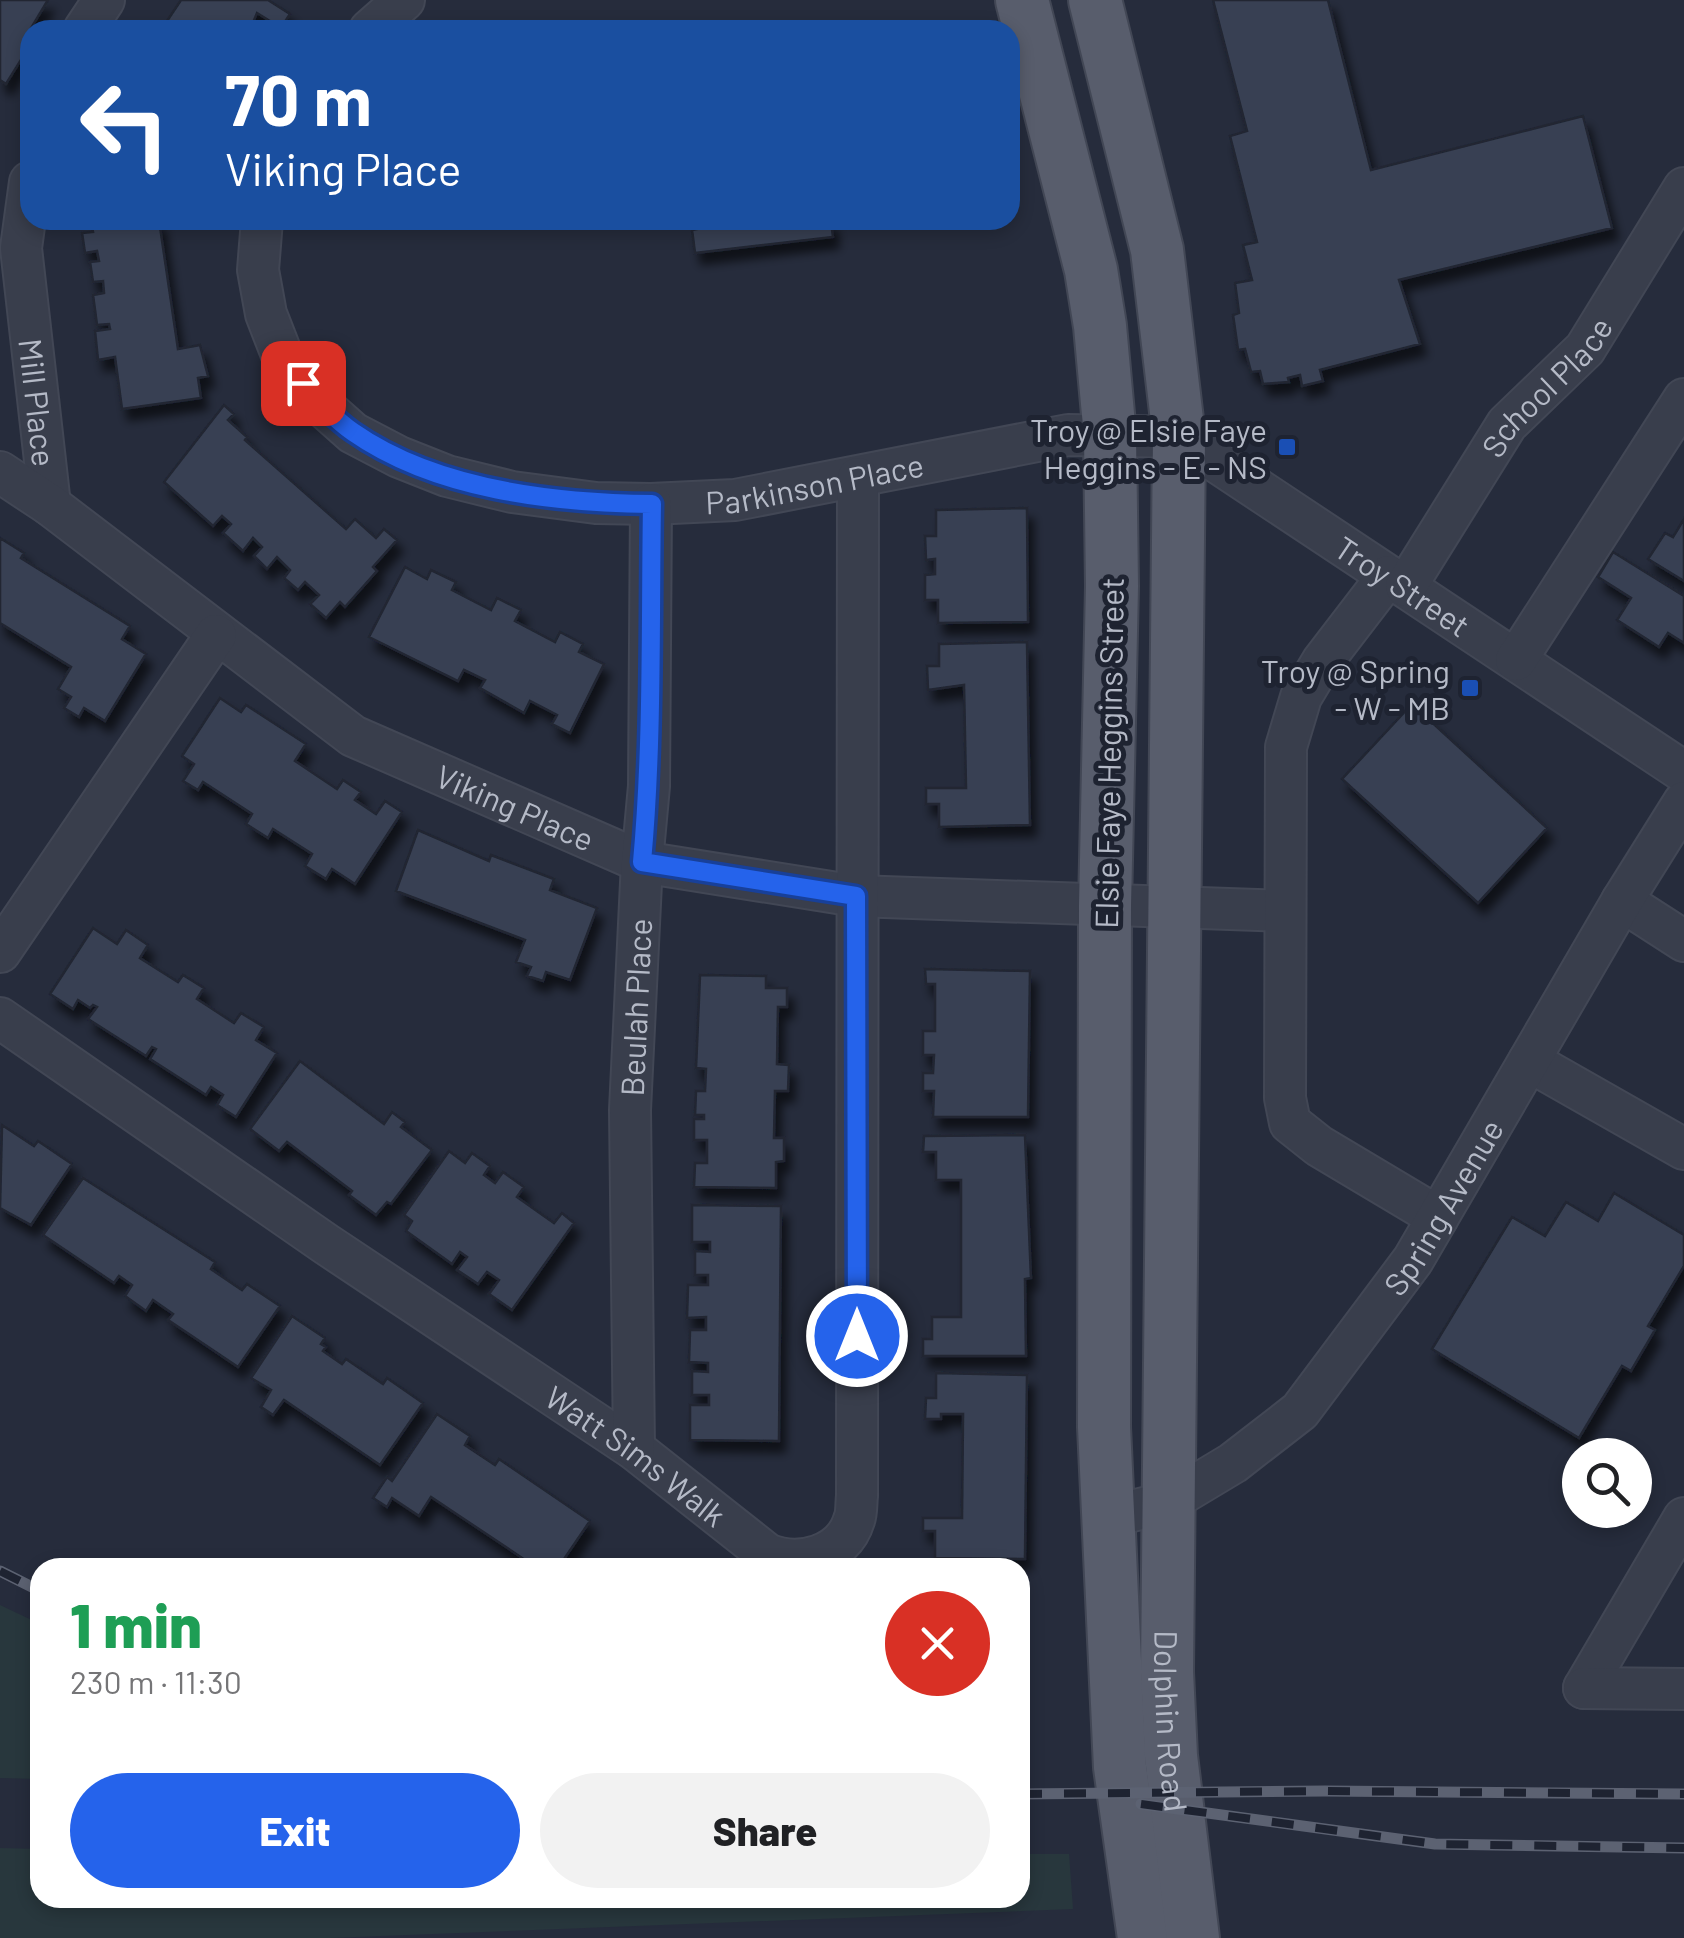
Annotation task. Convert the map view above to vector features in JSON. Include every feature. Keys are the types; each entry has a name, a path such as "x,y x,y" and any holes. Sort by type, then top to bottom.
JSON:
{"main road":[{"name":"Elsie Faye Heggins Street","path":"1022,0 1091,270 1110,436 1104,1427 1108,1517"},
{"path":"1095,0 1156,250 1179,437 1168,1502"},
{"name":"Dolphin Road","path":"1168,1502 1170,1740 1193,1938"},
{"name":"Dolphin Road","path":"1108,1517 1120,1767 1144,1938"}],"street":[{"path":"381,20 404,0"},
{"name":"School Place","path":"1438,1217 1318,1146 1290,1123 1285,1098 1286,747 1300,696 1322,662 1397,581 1507,424 1585,348 1684,188"},
{"name":"Mill Place","path":"23,230 20,248 50,506"},
{"name":"Parkinson Place","path":"261,230 258,270 266,314 282,355 326,410 354,433 446,476 512,492 596,503 735,500 1068,436 1110,436"},
{"path":"1516,660 1684,399"},
{"path":"1110,436 1179,437"},
{"name":"Troy Street","path":"1179,437 1684,772"},
{"name":"Viking Place","path":"0,472 354,736 642,862 856,896 1285,911"},
{"name":"Watt Sims Walk","path":"811,1558 840,1542 854,1522 858,1496 858,478"},
{"name":"Beulah Place","path":"634,1449 630,1110 649,786 652,504"},
{"path":"0,952 216,634"},
{"name":"Spring Avenue","path":"1108,1517 1168,1502 1234,1463 1300,1411 1413,1260 1684,802"},
{"path":"1622,901 1684,941"},
{"name":"Watt Sims Walk","path":"0,1018 326,1244 634,1449 738,1534 777,1558"},
{"path":"1529,1061 1684,1148"},
{"path":"1684,1518 1584,1688 1684,1688"}],"shaded area":[{"path":"0,1605 30,1619 30,1779 0,1778"},
{"path":"0,1848 30,1849 30,1908 1030,1908 1030,1854 1069,1854 1073,1909 330,1938 0,1938"}],"building":[{"path":"0,0 48,0 36,20 20,20 20,62 6,84 0,80"},
{"path":"181,0 268,0 290,14 286,20 268,20 257,13 254,20 168,20"},
{"path":"1213,0 1328,0 1371,170 1583,116 1612,228 1399,280 1420,344 1320,370 1323,381 1302,386 1300,375 1288,378 1289,382 1263,384 1260,371 1251,372 1245,349 1238,350 1233,315 1239,313 1235,283 1252,280 1243,245 1257,242 1230,136 1247,131"},
{"path":"160,230 178,349 200,345 208,376 198,378 201,398 122,409 115,357 98,360 95,331 110,329 109,324 97,325 93,295 104,293 103,281 93,282 90,262 99,261 97,251 85,253 82,233"},
{"path":"692,230 832,230 833,237 695,253"},
{"path":"224,405 234,414 228,420 247,437 245,440 346,529 355,519 376,538 384,529 397,540 373,567 377,571 345,607 340,602 326,618 310,604 319,595 305,582 298,590 284,578 290,570 277,557 267,569 254,556 262,547 253,538 243,551 223,533 231,524 222,516 213,526 164,482"},
{"path":"1027,508 1028,622 938,623 938,600 925,600 925,575 935,574 935,559 926,560 925,536 936,536 936,510"},
{"path":"1684,519 1684,581 1648,559 1665,533 1673,537"},
{"path":"0,538 24,553 21,558 130,626 122,639 146,654 105,721 84,708 79,717 64,708 71,697 58,689 71,667 0,623"},
{"path":"1613,552 1684,596 1684,643 1668,633 1659,647 1617,620 1631,598 1598,577"},
{"path":"405,567 427,579 431,570 456,582 452,590 491,610 497,598 521,610 515,621 555,642 560,632 583,644 579,652 604,664 570,733 552,724 557,715 530,701 524,713 480,688 485,680 464,670 458,681 369,637"},
{"path":"1027,642 1030,825 939,827 939,804 926,804 926,788 966,788 964,685 928,690 927,666 939,666 939,644"},
{"path":"220,698 241,712 246,705 306,744 295,761 337,789 343,780 361,792 355,800 376,814 385,801 402,812 355,884 332,869 326,879 305,866 312,854 273,829 268,838 246,824 252,814 203,782 198,790 183,781 194,764 182,756"},
{"path":"1412,704 1547,828 1478,903 1342,779"},
{"path":"418,830 489,861 491,855 554,879 550,890 597,908 570,980 546,972 543,981 527,976 531,967 516,962 525,940 396,891"},
{"path":"93,928 117,944 126,930 148,945 140,958 178,982 183,975 204,988 197,999 234,1023 241,1013 264,1027 256,1040 277,1053 236,1117 217,1105 223,1095 211,1087 206,1095 150,1059 156,1049 152,1047 146,1056 88,1019 97,1007 90,1008 78,1000 73,1009 50,994"},
{"path":"925,969 1030,971 1028,1117 933,1117 934,1091 923,1091 923,1073 933,1073 934,1055 923,1055 923,1031 935,1031 935,984 926,984"},
{"path":"700,975 766,976 766,988 787,988 787,1007 778,1007 777,1064 789,1065 788,1091 775,1091 774,1138 784,1138 784,1161 776,1162 776,1188 694,1187 695,1163 707,1163 707,1140 694,1140 694,1119 704,1119 704,1115 695,1115 696,1091 705,1091 706,1069 696,1068"},
{"path":"300,1061 384,1124 392,1112 405,1122 401,1127 432,1150 391,1204 387,1202 376,1215 349,1195 352,1191 287,1142 279,1151 250,1129"},
{"path":"2,1125 34,1146 38,1141 72,1164 31,1225 0,1208"},
{"path":"1025,1135 1031,1278 1025,1279 1026,1356 923,1356 923,1339 932,1339 932,1317 961,1317 961,1180 936,1180 936,1152 923,1152 924,1136"},
{"path":"449,1151 465,1163 472,1153 490,1166 484,1175 495,1183 503,1172 524,1187 517,1197 554,1223 562,1213 574,1223 512,1310 489,1294 499,1280 487,1272 478,1284 457,1270 467,1257 460,1252 452,1264 406,1231 412,1221 404,1215"},
{"path":"83,1178 215,1262 211,1269 242,1290 247,1284 280,1306 238,1367 168,1320 173,1314 153,1300 146,1311 125,1296 132,1285 119,1276 114,1283 43,1235"},
{"path":"1614,1193 1684,1235 1684,1266 1648,1326 1655,1330 1631,1371 1622,1366 1579,1438 1432,1349 1512,1217 1545,1236 1566,1202 1598,1221"},
{"path":"692,1205 781,1206 779,1441 690,1440 690,1405 709,1405 709,1395 692,1395 692,1371 708,1372 708,1363 689,1362 690,1330 706,1330 706,1317 687,1318 688,1285 708,1285 708,1275 695,1275 695,1251 710,1252 710,1242 692,1242"},
{"path":"292,1316 325,1338 321,1344 326,1347 323,1351 342,1364 346,1359 383,1384 387,1378 423,1403 380,1465 284,1400 273,1415 261,1407 271,1390 251,1378"},
{"path":"936,1373 1027,1375 1025,1558 935,1558 935,1531 923,1531 923,1518 962,1518 963,1414 925,1419 926,1398 936,1398"},
{"path":"437,1414 470,1436 465,1445 495,1465 499,1459 590,1521 565,1558 522,1558 431,1497 419,1516 392,1498 387,1507 373,1498 387,1477 392,1481"}],"railway":[{"path":"0,1571 30,1586"},
{"path":"1030,1794 1684,1794"},
{"path":"1141,1804 1435,1844 1684,1848"}],"place":[{"name":"Troy @ Elsie Faye Heggins - E - NS","path":"1287,447"},
{"name":"Troy @ Spring - W - MB","path":"1470,688"}],"route":[{"path":"303,383 326,410 354,433 446,476 512,492 596,503 652,504 649,786 642,862 856,896 857,1336"}]}
